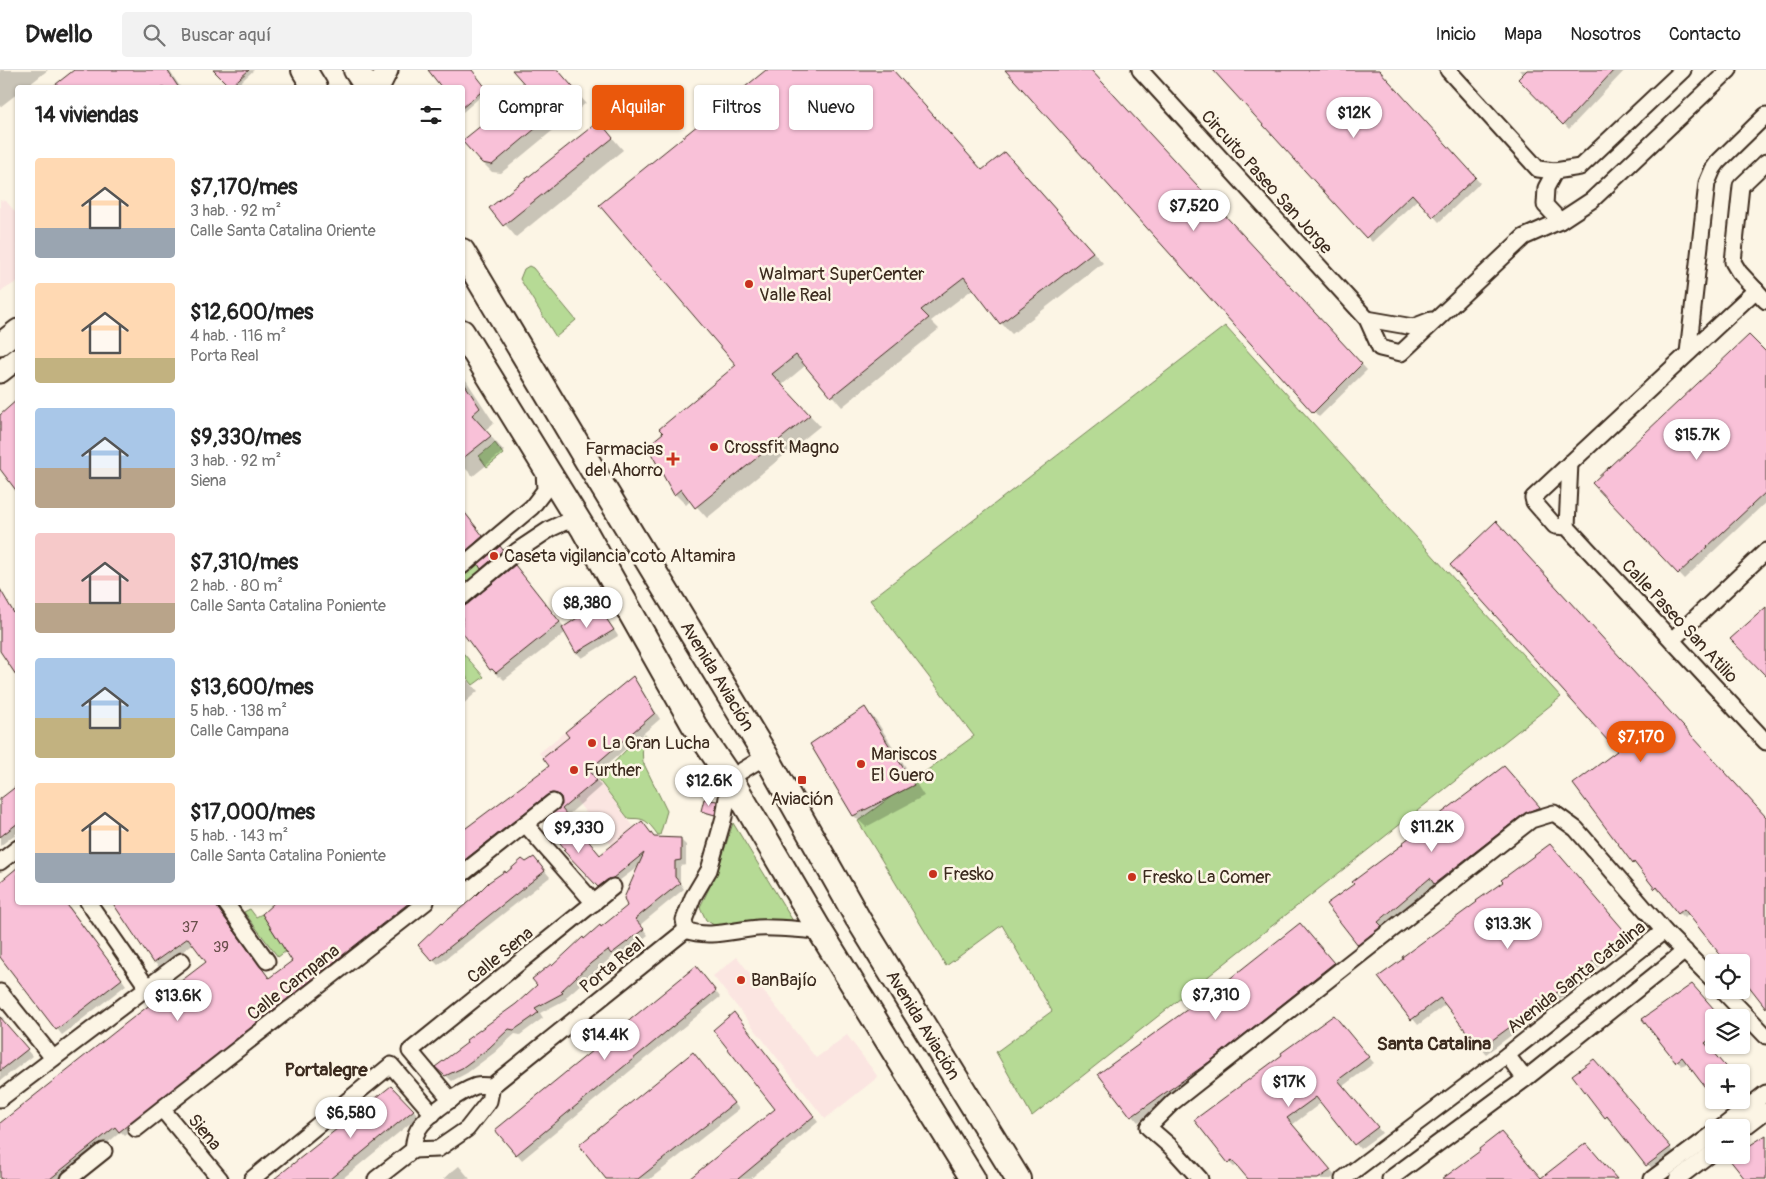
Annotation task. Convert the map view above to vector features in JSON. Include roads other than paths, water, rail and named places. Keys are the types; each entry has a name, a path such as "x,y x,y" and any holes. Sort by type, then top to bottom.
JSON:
{"main road":[{"path":"356,70 366,85"},
{"path":"380,85 387,70"},
{"name":"Avenida Aviación","path":"465,256 766,756 858,919 1018,1179"},
{"path":"0,344 15,332"},
{"path":"465,337 579,523 694,725 730,778 820,931 973,1179"},
{"path":"0,372 15,360"}],"street":[{"name":"Circuito Paseo San Jorge","path":"1140,70 1367,318 1380,348 1401,353 1524,237 1560,220 1592,200 1729,70"},
{"path":"1448,70 1538,169 1555,170 1580,167 1683,70"},
{"path":"1688,353 1707,183 1718,162 1766,116"},
{"name":"Calle Paseo San Atilio","path":"1766,162 1741,186 1733,253 1735,267 1761,295 1688,353 1533,498 1534,502 1556,526 1567,527 1766,742"},
{"path":"1555,170 1546,188 1545,205 1560,220"},
{"name":"Circuito Paseo San Jorge","path":"1367,318 1413,327 1441,315"},
{"path":"1567,527 1570,463"},
{"path":"465,564 532,507 546,490 544,464"},
{"path":"465,594 517,551 550,529 565,522 579,523"},
{"path":"502,533 517,551"},
{"path":"1672,640 1766,551"},
{"path":"766,756 730,778 724,817 709,870 693,897 687,912 684,920 686,930 694,933 718,933 759,928 820,931"},
{"path":"465,872 553,802"},
{"path":"1200,1179 1171,1147 1148,1127 1173,1102 1531,820 1554,814 1576,830 1664,931 1705,972"},
{"path":"526,825 594,903"},
{"path":"0,862 15,850"},
{"name":"Calle Sena","path":"451,1100 410,1051 613,888"},
{"path":"90,905 147,987"},
{"name":"Calle Campana","path":"136,1128 422,905"},
{"path":"232,908 267,961"},
{"name":"Porta Real","path":"412,1150 415,1136 421,1125 433,1114 451,1100 478,1085 492,1086 686,930"},
{"name":"Avenida Santa Catalina","path":"1343,1179 1507,1055 1664,931"},
{"path":"1390,1179 1525,1079 1685,951"},
{"path":"0,1100 182,961"},
{"path":"0,992 53,1058"},
{"path":"1731,999 1766,1036"},
{"path":"1507,1055 1525,1079"},
{"path":"252,1179 391,1065 433,1114"},
{"path":"376,1179 412,1150 438,1149 467,1129 489,1102 492,1086"},
{"path":"1733,1119 1766,1093"},
{"name":"Siena","path":"162,1109 220,1179"},
{"path":"1750,1123 1766,1111"},
{"path":"1652,1179 1705,1140"},
{"path":"79,1176 104,1151"},
{"path":"1677,1179 1705,1158"}],"place":[{"name":"Walmart SuperCenter Valle Real","path":"749,284"},
{"name":"Crossfit Magno","path":"714,447"},
{"name":"Farmacias del Ahorro","path":"673,459"},
{"name":"Caseta vigilancia coto Altamira","path":"494,556"},
{"name":"La Gran Lucha","path":"592,743"},
{"name":"Mariscos El Guero","path":"861,764"},
{"name":"Further","path":"574,770"},
{"name":"Aviación","path":"802,780"},
{"name":"Fresko","path":"933,874"},
{"name":"Fresko La Comer","path":"1132,877"},
{"name":"BanBajío","path":"741,980"}],"district":[{"name":"Santa Catalina","path":"1434,1043"},
{"name":"Portalegre","path":"326,1069"}]}
